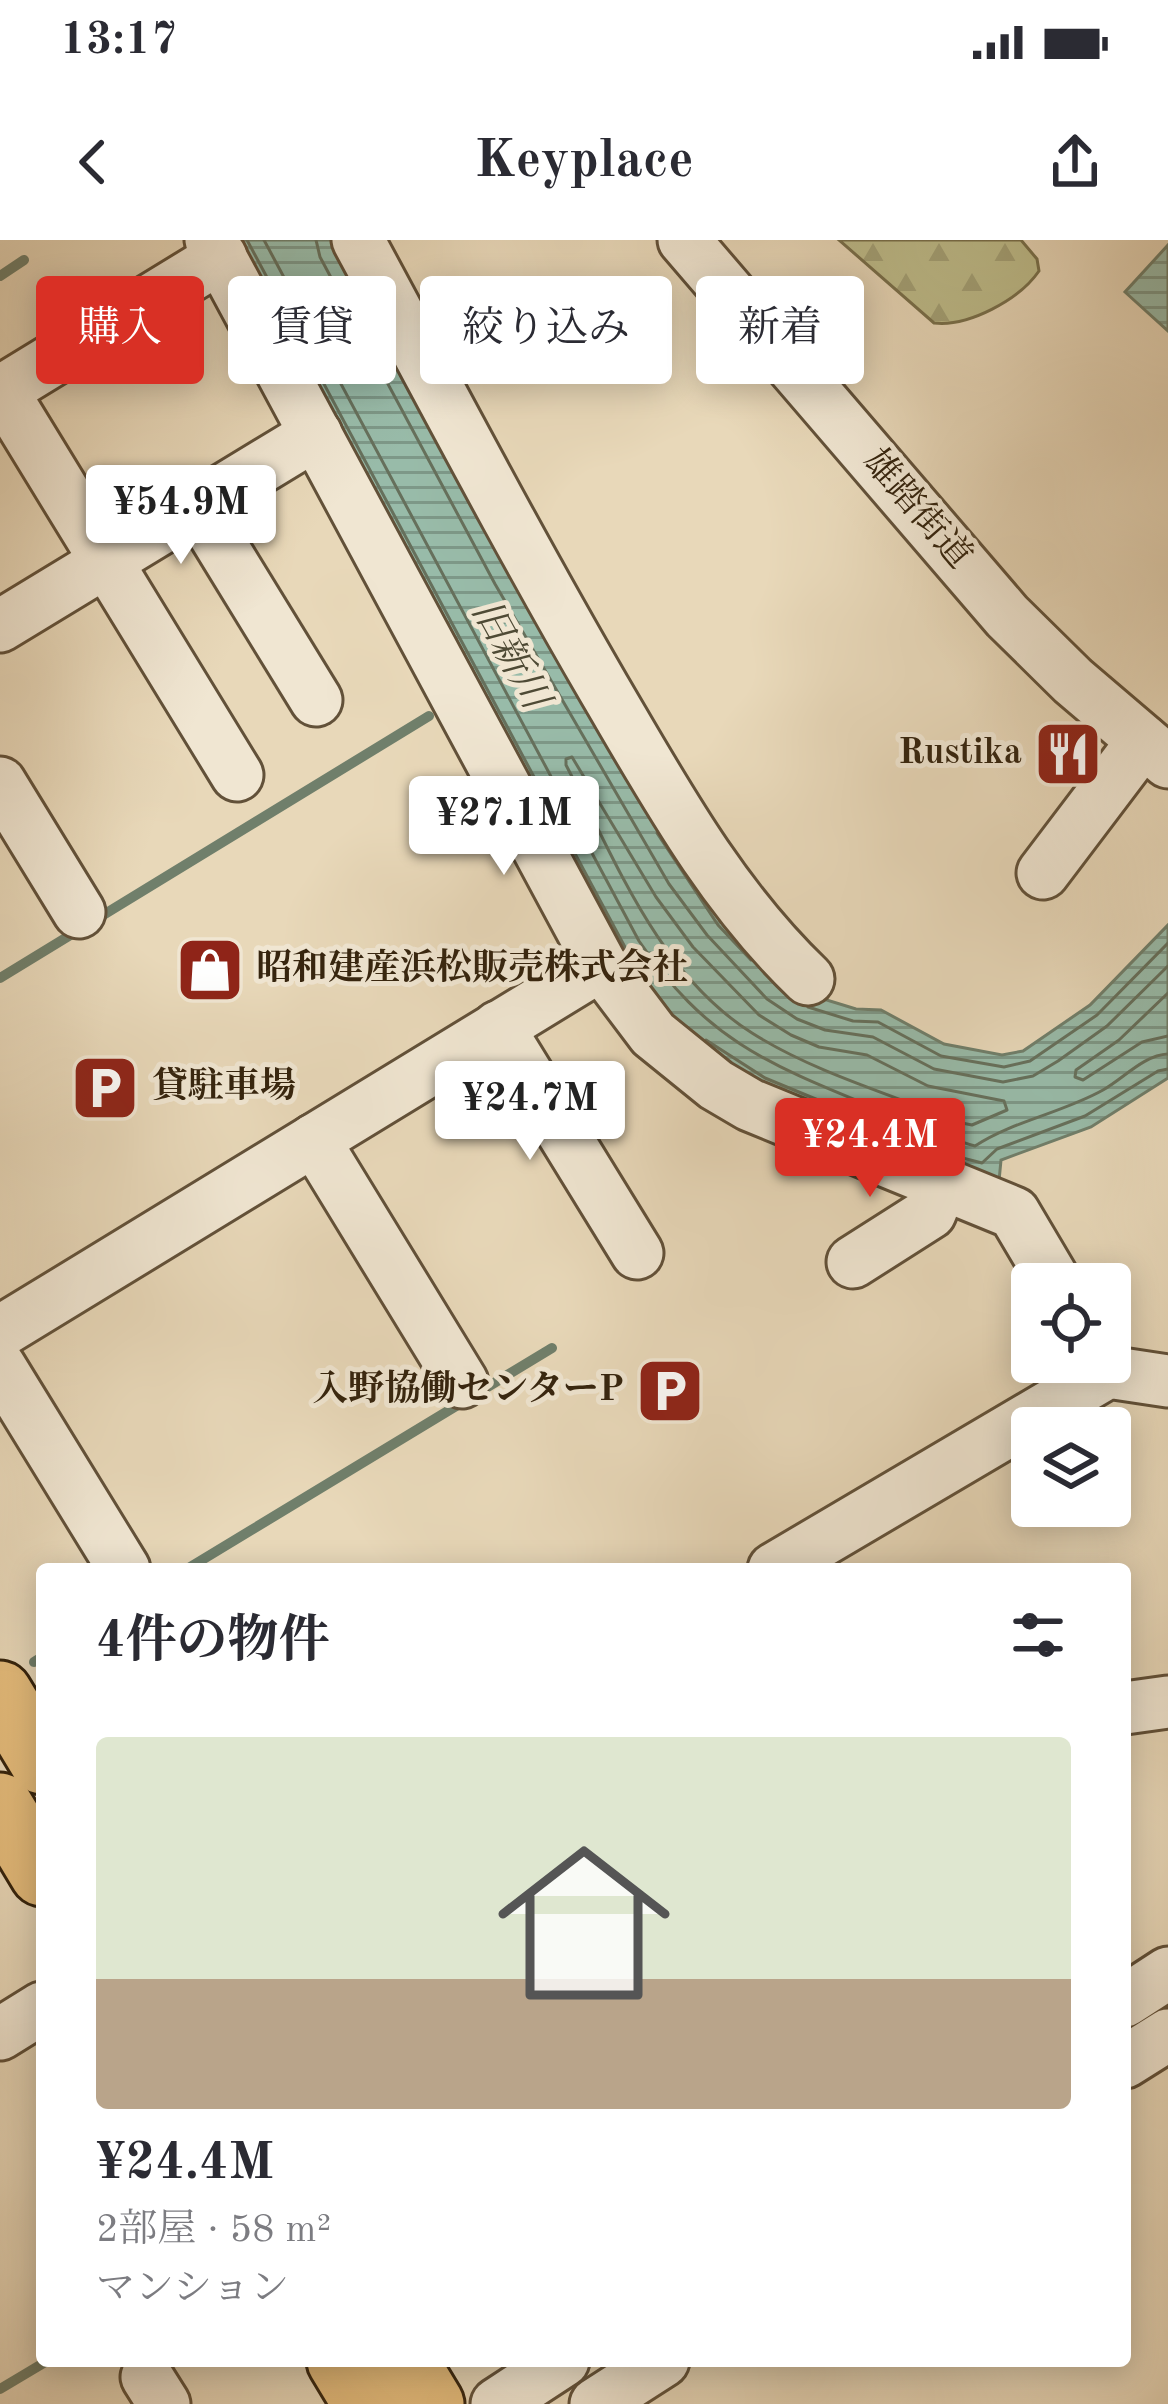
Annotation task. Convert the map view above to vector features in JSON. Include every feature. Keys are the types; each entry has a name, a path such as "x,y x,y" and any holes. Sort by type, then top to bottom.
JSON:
{"main road":[{"path":"0,1693 36,1752"},
{"path":"0,1805 36,1864"},
{"path":"343,2367 365,2404"},
{"path":"410,2367 432,2404"}],"street":[{"path":"358,240 531,562 661,786 748,916 808,979"},
{"name":"雄踏街道","path":"683,240 1007,616 1072,681 1155,752"},
{"path":"237,775 2,391 216,249 601,965 653,1034 716,1085 751,1105 1014,1213 1044,1263"},
{"path":"4,614 106,562 316,434"},
{"path":"197,506 316,700"},
{"path":"1043,873 1155,752"},
{"path":"0,783 79,912"},
{"path":"0,1332 601,965"},
{"path":"498,1027 637,1253"},
{"path":"314,1140 462,1382"},
{"path":"853,1262 930,1213 942,1184"},
{"path":"0,1366 120,1563"},
{"path":"1131,1373 1168,1381"},
{"path":"784,1563 1079,1383"},
{"path":"1131,1707 1168,1702"},
{"path":"1131,1997 1168,1973"},
{"path":"0,2034 36,2012"},
{"path":"1131,2058 1168,2035"},
{"path":"497,2404 554,2367"},
{"path":"596,2404 653,2367"}],"green space":[{"path":"839,240 1021,240 1037,259 1039,271 1019,292 992,309 962,321 934,323"}],"water":[{"path":"233,240 341,240 363,276 253,276"},
{"path":"1168,245 1168,331 1125,292"},
{"name":"旧新川","path":"396,329 420,368 420,384 430,384 807,994 856,1009 881,1010 944,1044 1002,1055 1023,1051 1090,1005 1168,925 1168,1078 1091,1127 1001,1160 999,1181 759,1088 642,992 311,384 396,384"}],"waterway":[{"path":"0,276 24,260"},
{"path":"0,978 429,716"},
{"path":"197,1563 552,1348"},
{"path":"0,2389 37,2367"}],"place":[{"name":"Rustika","path":"1068,754"},
{"name":"昭和建産浜松販売株式会社","path":"210,970"},
{"name":"貸駐車場","path":"105,1088"},
{"name":"入野協働センターP","path":"670,1391"}]}
